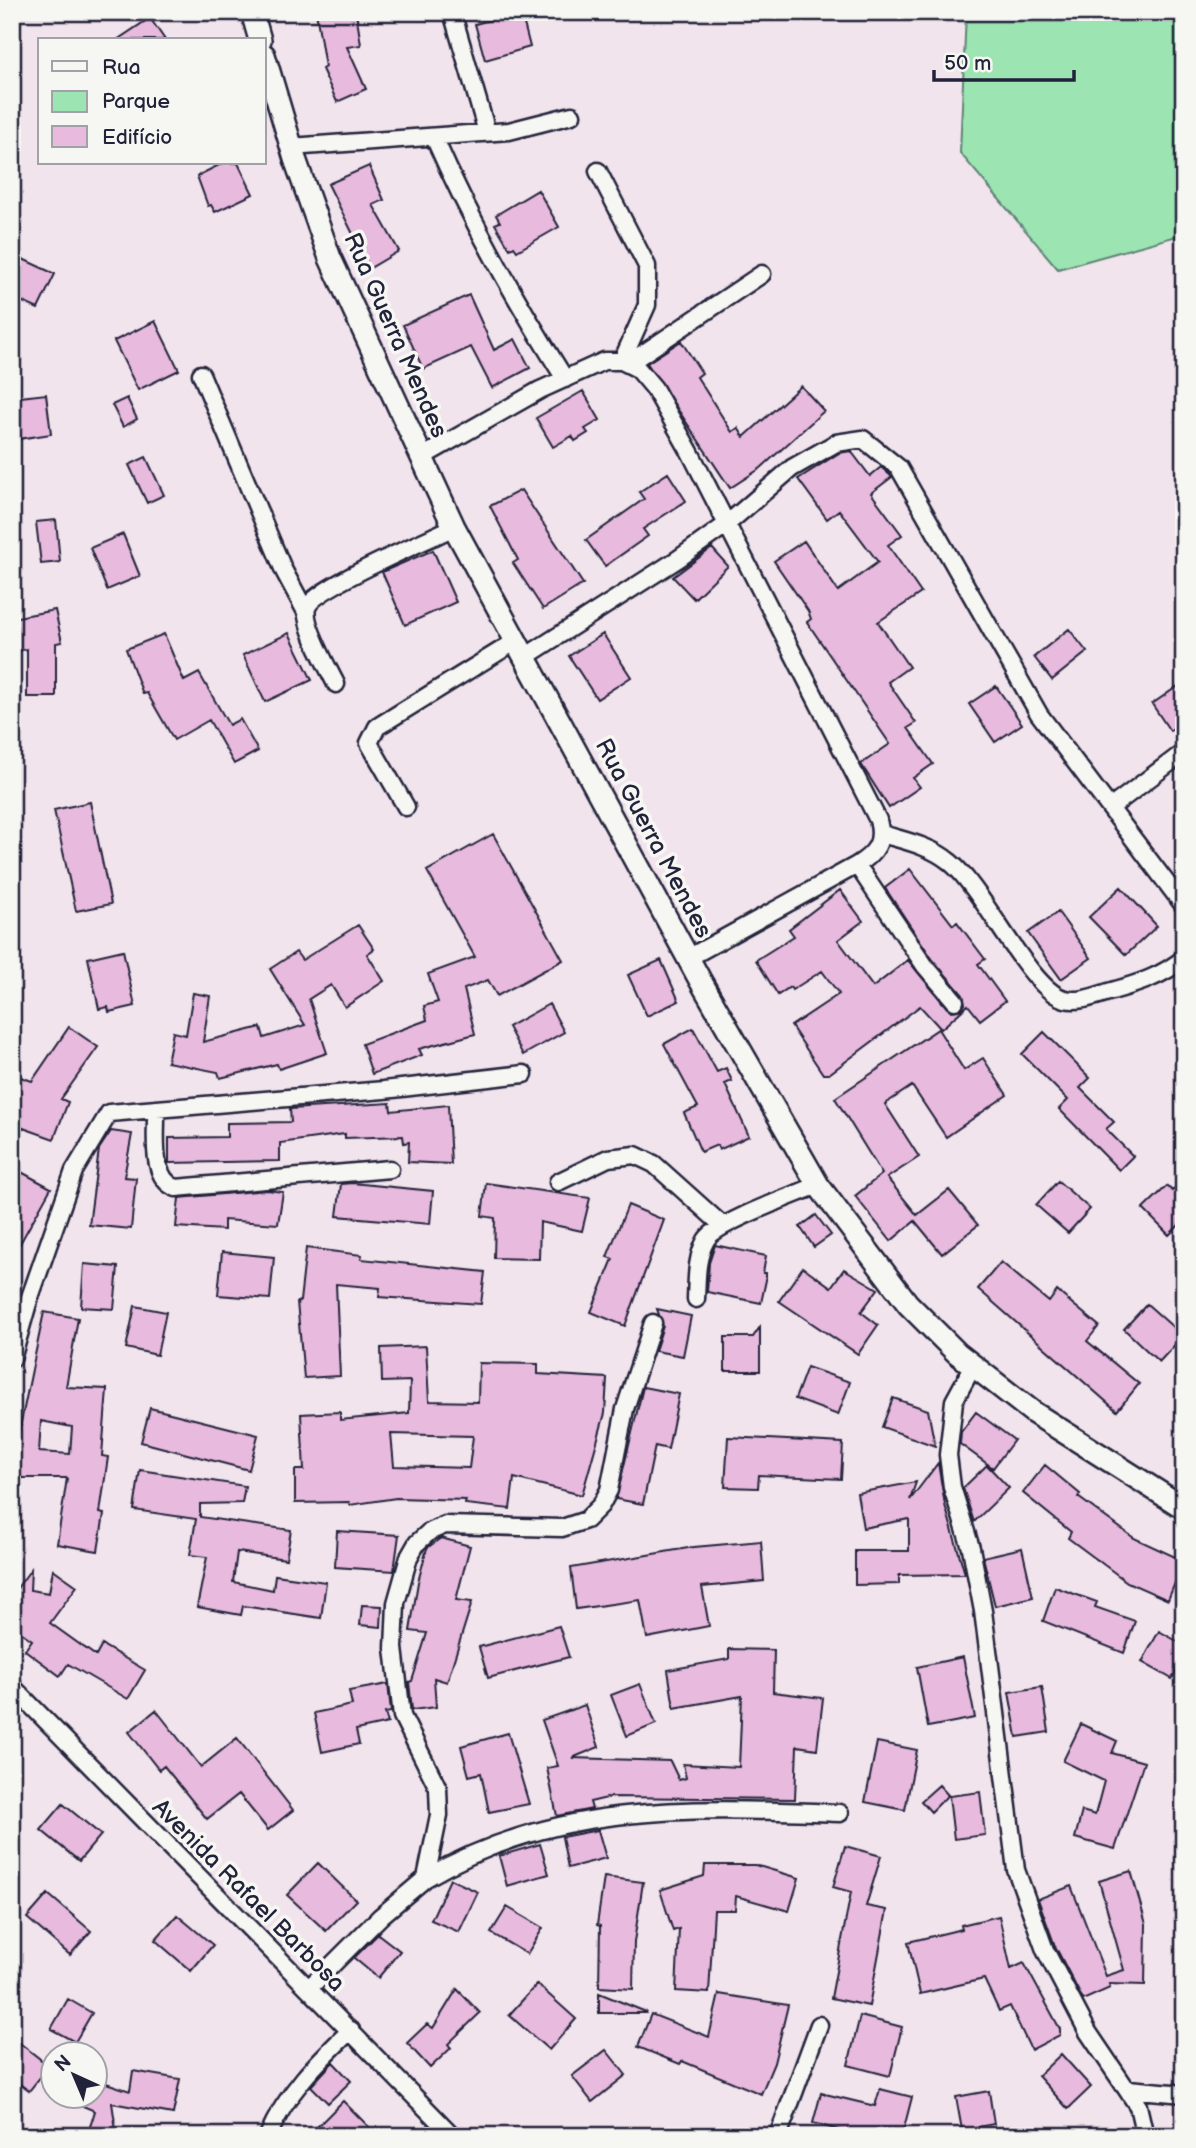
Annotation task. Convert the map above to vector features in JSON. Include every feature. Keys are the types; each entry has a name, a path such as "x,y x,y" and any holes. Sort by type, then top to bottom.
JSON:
{"street":[{"path":"252,12 259,38"},
{"path":"452,12 487,132"},
{"name":"Rua Guerra Mendes","path":"266,62 291,146 330,258 454,527 688,958 818,1185 908,1304 972,1366 1034,1413 1184,1508"},
{"path":"291,146 434,138 487,132 572,116"},
{"path":"434,138 470,216 525,315 565,379"},
{"path":"598,171 647,266 647,305 626,362"},
{"path":"422,457 565,379 604,361 626,362 762,274"},
{"path":"626,362 654,388 727,524 878,820 882,834 879,846 857,865 688,958"},
{"path":"201,374 284,571 306,612 313,635 336,684"},
{"path":"406,807 369,743 377,727 520,649 727,524 792,467 826,448 863,439 899,468 916,492 955,569 1040,714 1184,906"},
{"path":"306,612 315,596 454,527"},
{"path":"1110,808 1184,752"},
{"path":"882,834 918,844 951,862 965,876 1035,975 1058,997 1068,1000 1086,998 1139,983 1184,958"},
{"path":"857,865 925,966 955,1001"},
{"path":"12,1359 28,1303 74,1171 109,1113 384,1090 524,1074"},
{"path":"156,1109 158,1169 168,1185 176,1188 390,1169"},
{"path":"558,1182 608,1158 635,1155 654,1164 722,1225"},
{"path":"696,1299 698,1260 707,1237 722,1225 818,1185"},
{"path":"426,1878 439,1815 438,1788 402,1716 394,1648 396,1603 409,1558 429,1532 445,1525 562,1528 586,1520 601,1505 609,1490 625,1409 653,1323"},
{"path":"972,1366 954,1401 948,1455 952,1487 971,1548 983,1611 1016,1870 1045,1950 1088,2032 1138,2106 1145,2136"},
{"name":"Avenida Rafael Barbosa","path":"12,1686 453,2136"},
{"path":"309,1988 381,1916 426,1878 466,1854 561,1824 608,1815 681,1810 840,1813"},
{"path":"778,2136 819,2025"},
{"path":"268,2136 278,2112 311,2068 351,2031"},
{"path":"1128,2089 1184,2094"}],"green space":[{"path":"966,12 1184,12 1184,234 1058,269 960,153"}],"building":[{"path":"316,12 356,12 361,45 347,47 366,89 337,102 322,69 325,67"},
{"path":"521,12 530,47 485,60 475,24"},
{"path":"150,18 164,38 120,38"},
{"path":"221,164 238,164 253,194 215,212 211,205 208,206 197,176"},
{"path":"369,166 384,200 373,205 399,251 370,268 328,184"},
{"path":"538,190 559,227 517,251 514,247 510,249 495,224 500,222 496,215"},
{"path":"12,254 55,274 38,309 12,297"},
{"path":"469,295 494,350 515,339 530,368 492,388 471,347 423,369 403,325"},
{"path":"155,321 179,370 138,390 114,341"},
{"path":"681,341 702,373 697,377 732,432 738,428 744,437 801,386 824,411 761,468 730,488 647,363"},
{"path":"583,391 600,420 585,429 588,433 575,441 572,436 553,447 536,418"},
{"path":"46,394 51,434 12,440 12,398"},
{"path":"127,398 137,419 123,427 112,405"},
{"path":"851,451 870,476 881,467 892,477 871,493 902,535 888,545 921,593 878,622 909,667 888,682 916,723 908,728 933,764 913,778 920,787 889,808 861,764 890,744 807,622 811,619 808,611 774,561 804,541 838,591 878,562 839,510 827,519 798,479 839,453"},
{"path":"146,457 164,495 147,503 129,465"},
{"path":"668,473 686,501 643,529 648,536 605,566 586,540 644,499 639,492"},
{"path":"521,490 583,584 543,609 513,563 518,560 490,506"},
{"path":"56,520 60,562 41,564 36,522"},
{"path":"123,534 140,576 107,590 90,548"},
{"path":"712,548 728,566 694,599 673,577"},
{"path":"433,550 456,602 405,625 382,572"},
{"path":"55,610 62,642 56,643 56,697 27,697 27,649 12,652 12,618"},
{"path":"1069,629 1087,652 1052,680 1034,657"},
{"path":"289,633 312,680 265,702 243,655"},
{"path":"164,634 184,681 199,673 229,725 240,719 258,751 234,764 209,720 174,740 147,693 143,694 126,649"},
{"path":"603,634 631,677 597,699 569,656"},
{"path":"1184,682 1184,722 1170,731 1152,704"},
{"path":"996,686 1022,724 995,742 969,704"},
{"path":"90,802 111,904 76,911 54,810"},
{"path":"493,834 563,960 497,996 488,980 464,989 475,1034 419,1049 422,1055 372,1074 362,1044 427,1020 424,1006 438,1002 428,974 475,957 427,871"},
{"path":"910,869 953,925 957,922 985,959 978,964 1005,1001 980,1020 968,1005 941,1029 920,1006 829,1074 823,1074 791,1026 839,994 822,971 792,990 790,987 778,995 756,960 794,936 789,929 840,890 863,921 838,940 873,987 908,960 947,1008 952,1011 961,1009 965,1004 963,995 933,960 885,888"},
{"path":"1121,887 1157,926 1126,955 1089,917"},
{"path":"1058,912 1091,958 1061,979 1028,933"},
{"path":"358,925 374,949 367,954 384,981 345,1007 331,985 309,999 327,1053 279,1069 277,1064 220,1078 218,1072 167,1062 173,1032 186,1035 193,993 210,996 203,1042 261,1027 264,1038 305,1025 270,969 296,952 302,960"},
{"path":"123,950 135,1006 109,1012 108,1007 99,1009 88,958"},
{"path":"661,960 679,1001 647,1016 628,975"},
{"path":"549,1004 564,1032 523,1055 508,1027"},
{"path":"69,1027 98,1047 61,1099 68,1102 54,1139 12,1124 12,1074 32,1081"},
{"path":"693,1028 717,1072 726,1068 732,1081 725,1084 749,1136 719,1150 717,1145 701,1152 684,1113 698,1107 664,1044"},
{"path":"938,1029 964,1070 983,1058 1007,1095 946,1137 912,1086 885,1104 919,1157 887,1178 917,1215 949,1190 978,1225 942,1254 915,1221 891,1241 855,1196 882,1174 835,1098"},
{"path":"1044,1032 1090,1078 1080,1088 1114,1122 1106,1129 1133,1156 1119,1170 1059,1109 1068,1100 1022,1054"},
{"path":"390,1103 391,1111 448,1105 451,1164 408,1162 409,1142 404,1143 403,1136 345,1138 345,1134 280,1143 280,1161 169,1163 169,1138 227,1137 227,1123 291,1122 290,1109"},
{"path":"111,1131 132,1134 124,1177 136,1178 131,1229 89,1225 99,1149"},
{"path":"12,1167 51,1188 12,1258"},
{"path":"1184,1179 1184,1220 1169,1235 1143,1209 1167,1186 1172,1191"},
{"path":"1058,1181 1090,1209 1068,1233 1036,1205"},
{"path":"486,1183 590,1198 582,1231 540,1222 539,1259 494,1258 495,1218 482,1216"},
{"path":"341,1184 433,1191 430,1224 337,1216"},
{"path":"267,1190 283,1192 278,1224 224,1220 224,1230 176,1227 179,1198"},
{"path":"628,1205 664,1220 625,1326 591,1312 613,1259 607,1257"},
{"path":"816,1215 831,1235 814,1247 800,1227"},
{"path":"715,1245 766,1256 763,1273 766,1273 766,1280 761,1303 707,1292 709,1263"},
{"path":"306,1248 362,1255 361,1259 485,1272 481,1304 379,1297 380,1288 336,1284 340,1376 304,1378 297,1302 300,1301"},
{"path":"222,1252 274,1257 270,1299 218,1295"},
{"path":"1001,1262 1049,1302 1057,1291 1099,1326 1087,1341 1139,1384 1117,1411 978,1289"},
{"path":"84,1264 118,1267 114,1309 81,1307"},
{"path":"803,1267 831,1287 844,1269 878,1289 861,1312 878,1325 858,1354 779,1301"},
{"path":"1147,1304 1183,1336 1159,1362 1124,1329"},
{"path":"135,1306 166,1312 157,1355 126,1348"},
{"path":"657,1309 691,1316 683,1356 655,1351 663,1326"},
{"path":"44,1312 78,1318 66,1387 107,1389 102,1456 108,1457 98,1551 57,1544 67,1478 12,1478 12,1437 18,1437","holes":["41,1421 72,1427 70,1454 39,1452"]},
{"path":"760,1327 760,1371 725,1371 725,1337 753,1337"},
{"path":"426,1346 429,1401 478,1402 479,1363 538,1364 538,1374 607,1378 605,1413 582,1495 514,1478 510,1509 465,1504 466,1500 396,1498 350,1505 349,1502 295,1503 295,1470 304,1470 301,1414 340,1412 340,1420 409,1413 410,1381 382,1382 381,1348","holes":["391,1434 473,1436 469,1468 394,1466"]},
{"path":"807,1367 850,1382 838,1415 795,1399"},
{"path":"643,1387 679,1394 668,1449 655,1446 643,1504 616,1499"},
{"path":"893,1398 928,1410 935,1446 882,1427"},
{"path":"150,1408 258,1435 249,1470 141,1442"},
{"path":"976,1412 1014,1440 993,1468 960,1444 961,1432"},
{"path":"728,1437 843,1443 841,1479 759,1475 758,1488 725,1487"},
{"path":"938,1463 945,1505 965,1574 899,1575 899,1584 855,1585 855,1551 909,1551 909,1519 863,1528 857,1493 916,1482 910,1500"},
{"path":"987,1465 1009,1488 974,1522 963,1488"},
{"path":"1045,1465 1080,1494 1078,1497 1134,1538 1184,1561 1168,1600 1127,1582 1068,1538 1071,1532 1023,1493"},
{"path":"140,1470 245,1486 242,1503 200,1504 200,1517 291,1530 286,1559 237,1552 233,1582 273,1590 275,1575 326,1582 321,1618 243,1606 241,1615 197,1607 207,1557 190,1555 196,1519 134,1510"},
{"path":"337,1531 399,1535 394,1571 335,1567"},
{"path":"441,1538 470,1546 456,1600 472,1602 447,1682 434,1678 436,1707 412,1710 409,1682 412,1681 427,1633 410,1631 418,1582 427,1548"},
{"path":"761,1541 764,1581 702,1587 709,1626 647,1638 640,1600 576,1609 571,1568 694,1547"},
{"path":"1022,1548 1033,1597 995,1606 983,1557"},
{"path":"31,1569 30,1590 49,1593 53,1569 77,1586 50,1623 96,1656 102,1645 145,1670 128,1699 68,1664 60,1676 25,1650 32,1640 12,1626 12,1595"},
{"path":"1055,1587 1097,1602 1095,1607 1135,1621 1124,1653 1043,1621"},
{"path":"362,1605 382,1606 381,1627 360,1625"},
{"path":"559,1626 569,1657 488,1678 479,1647"},
{"path":"1159,1631 1184,1645 1184,1658 1172,1679 1142,1662"},
{"path":"729,1649 774,1650 773,1692 823,1698 817,1749 797,1746 795,1799 611,1797 590,1802 592,1809 557,1816 547,1768 558,1766 542,1720 585,1705 599,1747 572,1758 670,1761 679,1780 686,1778 683,1764 739,1767 742,1696 674,1708 668,1670 729,1659"},
{"path":"963,1657 975,1718 928,1727 917,1667"},
{"path":"388,1684 391,1712 385,1713 388,1723 356,1730 359,1744 322,1752 314,1713 352,1705 349,1691"},
{"path":"640,1684 656,1724 627,1736 611,1695"},
{"path":"1042,1687 1049,1732 1017,1737 1009,1692"},
{"path":"156,1710 201,1767 237,1738 293,1810 268,1830 239,1794 207,1819 164,1766 159,1770 129,1732"},
{"path":"1081,1724 1117,1741 1112,1753 1144,1762 1115,1849 1075,1838 1082,1811 1095,1815 1104,1781 1063,1761"},
{"path":"508,1733 529,1804 489,1812 481,1773 469,1776 461,1746"},
{"path":"877,1742 917,1750 905,1810 865,1802"},
{"path":"939,1785 948,1795 931,1812 921,1801"},
{"path":"980,1792 985,1835 954,1839 949,1796"},
{"path":"63,1804 101,1835 79,1861 41,1830"},
{"path":"598,1830 606,1858 568,1868 562,1837"},
{"path":"540,1844 549,1874 507,1886 499,1856"},
{"path":"845,1846 881,1856 866,1906 887,1910 869,2006 831,1998 851,1892 833,1887"},
{"path":"318,1863 356,1900 326,1931 287,1895"},
{"path":"705,1865 755,1865 799,1878 789,1911 736,1896 735,1910 714,1910 709,1993 676,1991 679,1929 673,1931 660,1890 704,1876"},
{"path":"1131,1871 1146,1924 1145,1985 1109,1984 1110,1988 1083,2000 1055,1946 1038,1899 1071,1886 1106,1976 1124,1970 1099,1881"},
{"path":"604,1877 643,1882 634,1942 633,1989 599,1987 600,1926 597,1925"},
{"path":"450,1879 478,1892 459,1932 431,1920"},
{"path":"48,1894 91,1931 70,1955 27,1918"},
{"path":"507,1907 543,1928 527,1954 491,1933"},
{"path":"177,1915 213,1945 191,1971 155,1940"},
{"path":"999,1916 1011,1969 1024,1963 1060,2029 1060,2035 1031,2050 1010,2006 999,2011 984,1979 920,1994 908,1942 962,1929 961,1925"},
{"path":"378,1934 400,1951 378,1978 354,1958"},
{"path":"537,1984 576,2019 549,2050 509,2015"},
{"path":"457,1989 480,2013 448,2044 451,2048 430,2068 407,2043 427,2024 433,2028"},
{"path":"599,1993 646,2012 646,2013 599,2013"},
{"path":"719,1994 788,2005 774,2063 761,2094 682,2061 680,2064 638,2047 651,2014 709,2037"},
{"path":"68,1999 92,2013 77,2039 69,2039 51,2029"},
{"path":"860,2016 902,2027 890,2076 848,2065"},
{"path":"12,2037 38,2057 38,2080 29,2091 12,2078"},
{"path":"606,2050 626,2075 592,2102 572,2076"},
{"path":"1061,2054 1091,2087 1068,2109 1038,2076"},
{"path":"333,2062 351,2081 328,2103 311,2086"},
{"path":"133,2071 180,2079 173,2114 112,2103 117,2136 87,2136 95,2111 93,2110 108,2110 108,2084 130,2091"},
{"path":"880,2089 912,2097 902,2136 876,2136 854,2130 853,2134 813,2123 821,2093 875,2106"},
{"path":"989,2091 994,2124 962,2130 956,2097"},
{"path":"343,2101 378,2136 325,2136 317,2127"}]}
